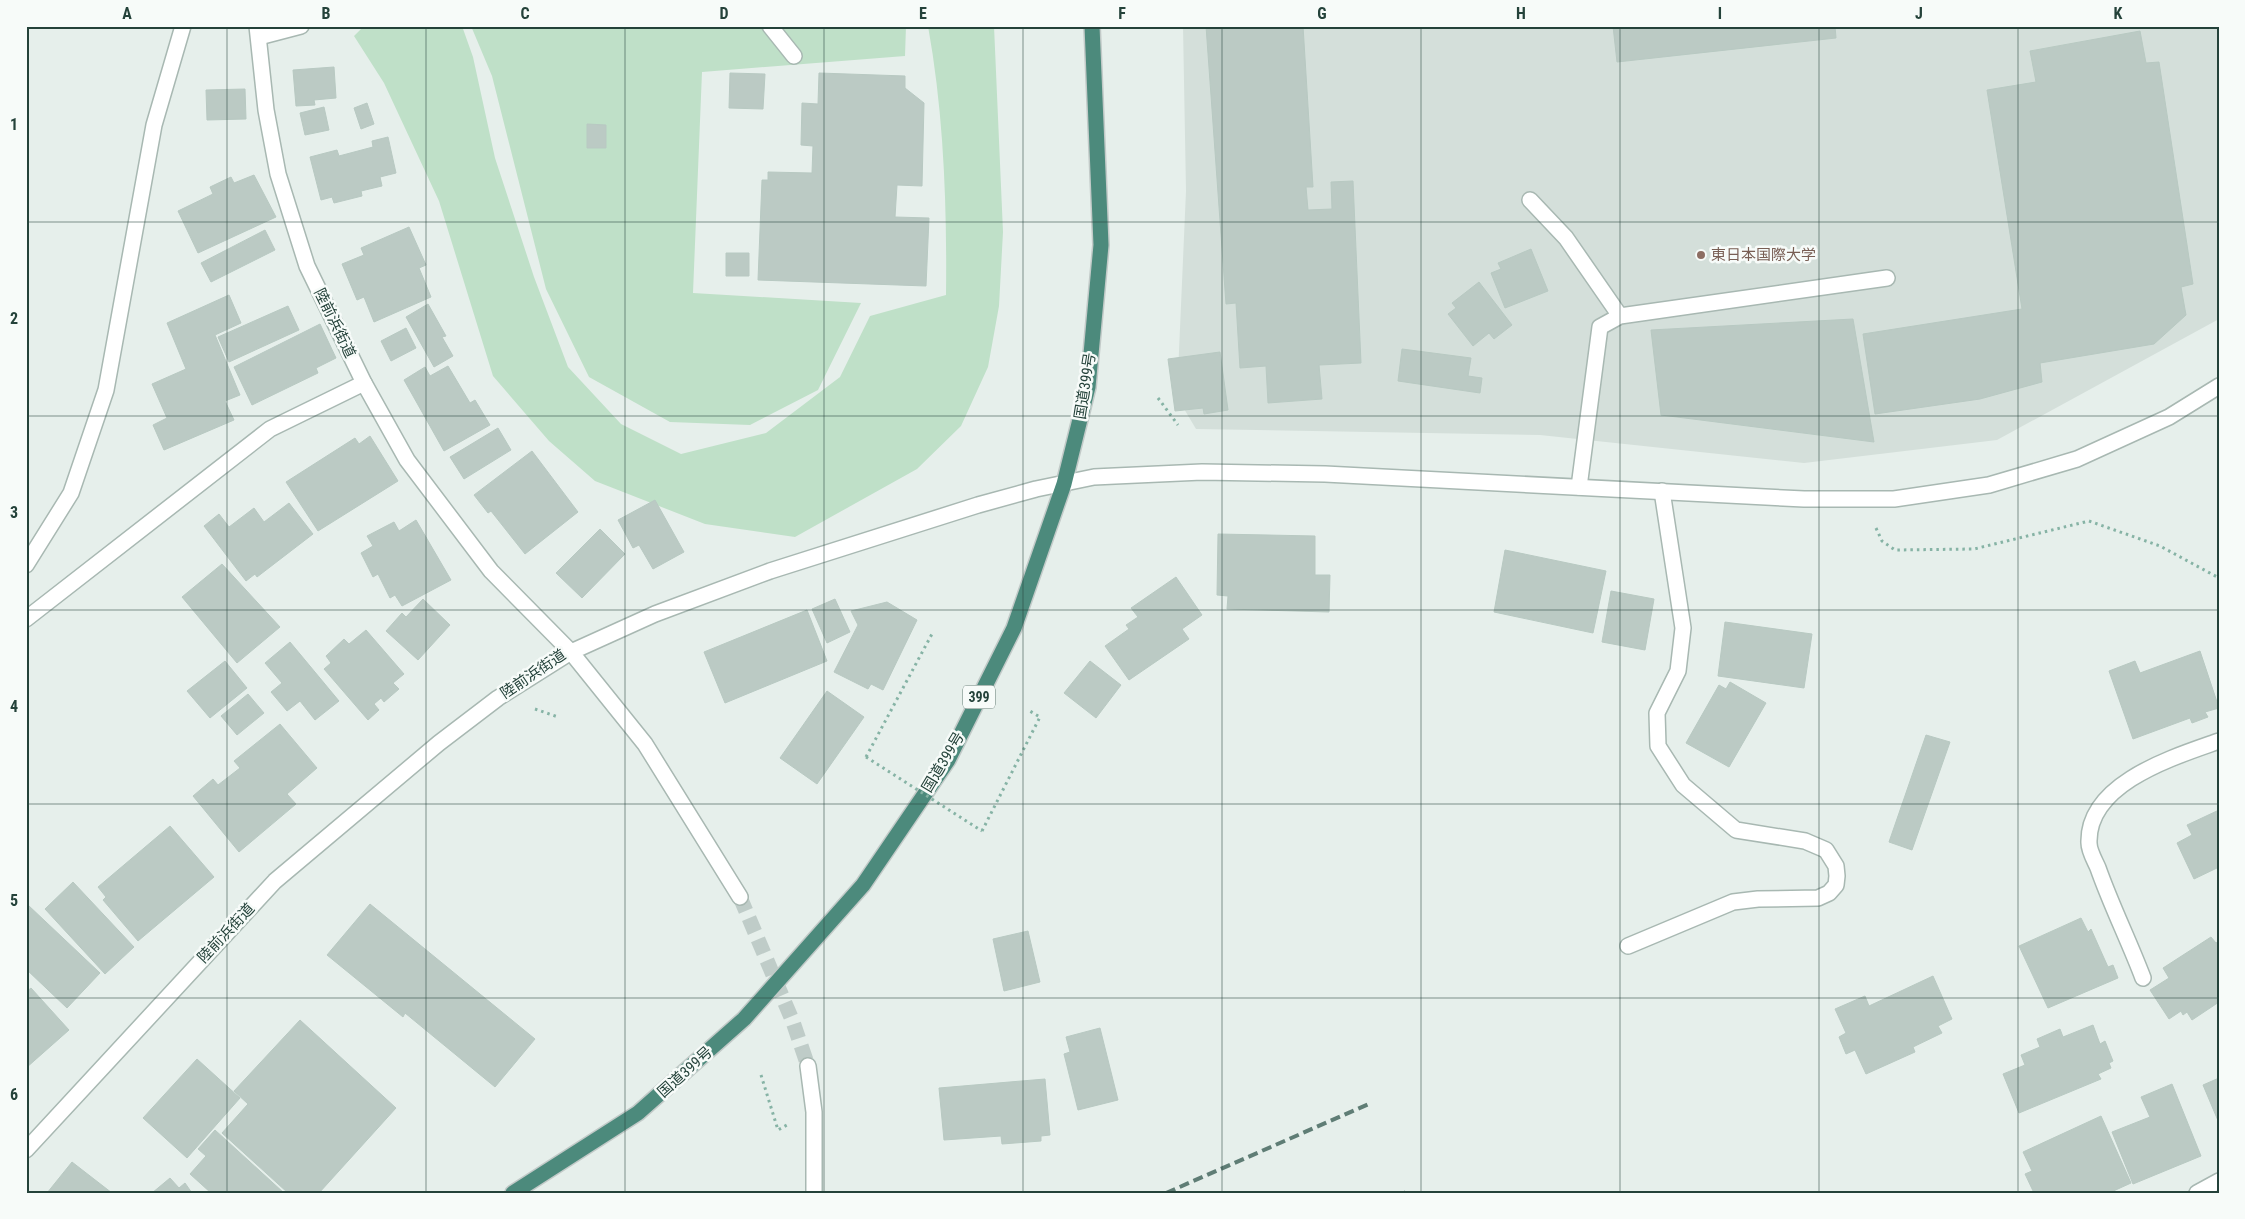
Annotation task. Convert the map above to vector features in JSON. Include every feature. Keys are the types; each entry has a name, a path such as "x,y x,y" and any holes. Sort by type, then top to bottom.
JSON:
{"highway":[{"name":"国道399号","path":"513,1193 638,1113 744,1019 863,885 952,752 1014,628 1064,484 1088,387 1101,245 1092,26"}],"street":[{"path":"26,565 71,493 106,390 154,125 183,26"},
{"path":"258,31 301,26"},
{"path":"770,26 794,56"},
{"name":"陸前浜街道","path":"26,1150 275,881 439,743 498,698 571,652 491,571 407,460 364,383 308,266 278,174 266,110 258,31"},
{"path":"1530,200 1566,238 1620,316"},
{"path":"1579,487 1600,327 1620,316 1887,278"},
{"path":"26,618 270,429 364,383"},
{"path":"740,897 645,744 571,652 655,614 770,571 978,505 1094,477 1202,472 1326,474 1804,499 1894,499 1989,485 2077,459 2169,417 2219,386"},
{"path":"1628,946 1734,902 1758,899 1818,898 1829,893 1836,885 1837,876 1836,866 1826,850 1805,841 1736,830 1683,784 1658,746 1657,713 1678,671 1683,628 1662,491"},
{"path":"2143,978 2128,939 2110,902 2089,844 2094,816 2113,792 2140,773 2168,760 2219,741"},
{"path":"808,1066 814,1112 814,1193"},
{"path":"2197,1193 2219,1181"}],"path":[{"path":"1158,398 1178,425"},
{"path":"1876,528 1882,541 1895,550 1974,549 2089,521 2160,546 2219,578"},
{"path":"932,632 866,757 982,831 1040,717 1028,710"},
{"path":"532,708 558,716"},
{"path":"761,1075 778,1130"}],"shaded area":[{"name":"東日本国際大学","path":"1183,26 2219,26 2219,319 1997,440 1804,463 1540,435 1196,429 1177,397 1186,191"}],"green space":[{"path":"364,26 462,26 473,57 495,158 534,277 568,367 621,424 681,454 766,433 840,377 870,316 946,295 946,228 941,127 928,26 994,26 1003,232 999,306 988,367 961,426 917,469 795,537 705,524 595,481 549,441 493,376 439,201 384,83 354,36"},
{"path":"471,26 906,26 905,56 702,72 693,293 861,303 818,390 750,425 670,422 589,377 546,289 492,76"}],"building":[{"path":"1206,26 1303,26 1313,187 1306,187 1308,210 1332,209 1331,182 1353,181 1361,363 1319,365 1322,399 1268,403 1266,366 1240,368 1236,303 1226,304"},
{"path":"1613,26 1835,26 1836,38 1617,62"},
{"path":"2140,31 2146,63 2159,62 2193,284 2181,287 2186,315 2154,344 2040,363 2042,382 1980,399 1875,414 1863,334 2022,309 1987,90 2036,82 2030,51"},
{"path":"334,67 336,98 314,100 315,105 296,106 293,70"},
{"path":"730,73 765,74 763,109 729,108"},
{"path":"819,73 905,76 905,88 924,103 922,186 897,185 895,217 929,218 926,286 758,280 762,180 768,180 768,172 812,173 813,146 801,145 802,103 818,104"},
{"path":"245,89 246,119 207,120 206,90"},
{"path":"367,103 374,124 361,129 354,108"},
{"path":"324,107 329,130 305,135 300,113"},
{"path":"587,124 606,125 606,148 587,148"},
{"path":"388,137 396,173 380,177 382,186 361,191 362,196 334,203 332,197 321,200 310,157 337,150 339,156 373,147 372,141"},
{"path":"254,175 276,217 198,253 178,211 213,194 210,187 231,177 234,183"},
{"path":"409,227 426,265 419,268 431,297 374,322 364,297 357,300 342,264 364,255 361,248"},
{"path":"265,230 275,250 211,282 201,263"},
{"path":"1531,249 1548,291 1505,308 1491,273 1501,269 1498,263"},
{"path":"726,253 749,253 749,276 726,276"},
{"path":"1479,282 1512,325 1494,339 1489,333 1473,346 1448,314 1456,308 1452,303"},
{"path":"229,295 241,323 215,335 240,395 225,401 234,420 164,450 153,425 167,418 152,384 186,369 167,323"},
{"path":"428,304 446,336 442,337 453,356 434,367 406,317"},
{"path":"288,306 299,330 229,362 218,337"},
{"path":"1853,319 1874,442 1661,415 1651,330"},
{"path":"320,324 336,358 316,368 318,373 252,405 234,367"},
{"path":"406,328 416,348 391,361 381,341"},
{"path":"1402,349 1471,358 1468,376 1482,378 1480,393 1398,381"},
{"path":"1220,352 1228,410 1204,414 1203,408 1175,411 1168,359"},
{"path":"448,366 470,403 475,400 490,425 444,451 404,380 425,367 430,376"},
{"path":"498,428 511,450 464,479 450,457"},
{"path":"370,436 398,481 318,531 286,482 355,438 359,444"},
{"path":"532,451 578,512 525,554 491,511 488,513 474,495"},
{"path":"655,500 684,552 653,569 639,545 633,548 618,520"},
{"path":"289,503 313,534 257,577 255,574 246,581 204,526 219,514 229,527 254,508 264,522"},
{"path":"416,520 451,580 402,606 395,595 390,598 378,574 373,577 361,553 373,546 367,536 394,522 399,531"},
{"path":"600,529 625,554 582,598 556,573"},
{"path":"1218,534 1315,536 1315,575 1330,575 1329,612 1227,609 1228,596 1217,595"},
{"path":"1505,550 1606,571 1593,633 1494,612"},
{"path":"222,564 280,627 237,663 182,597"},
{"path":"1176,577 1202,615 1182,629 1189,639 1129,680 1105,646 1129,629 1126,625 1138,617 1131,608"},
{"path":"1611,591 1654,599 1645,650 1602,642"},
{"path":"423,599 450,625 418,660 386,631 402,613 406,617"},
{"path":"835,599 850,632 827,643 812,609"},
{"path":"887,602 917,620 883,690 871,684 868,689 834,672 858,625 851,611"},
{"path":"807,610 827,661 725,703 704,652"},
{"path":"1725,622 1812,634 1804,688 1718,676"},
{"path":"366,630 404,674 393,683 399,689 384,702 381,698 374,704 379,710 368,720 324,669 331,663 326,656 344,639 349,644"},
{"path":"290,642 339,701 315,720 300,701 287,711 271,692 282,683 265,663"},
{"path":"2200,651 2219,708 2205,712 2208,717 2192,723 2190,718 2133,739 2109,671 2135,661 2140,673"},
{"path":"225,661 247,688 210,718 187,691"},
{"path":"1090,661 1121,685 1096,718 1064,693"},
{"path":"1730,682 1766,703 1729,767 1686,743 1719,685 1726,689"},
{"path":"827,691 864,717 817,784 780,758"},
{"path":"248,694 264,713 237,735 221,716"},
{"path":"280,724 317,768 287,794 296,804 239,852 193,796 213,779 218,785 240,768 234,761"},
{"path":"1926,735 1950,742 1912,850 1889,842"},
{"path":"2219,810 2219,867 2194,879 2177,843 2192,835 2187,825"},
{"path":"170,826 214,877 138,941 103,900 106,897 98,887"},
{"path":"73,882 134,947 105,974 45,909"},
{"path":"370,904 535,1039 495,1087 405,1013 403,1017 327,955"},
{"path":"28,905 100,973 67,1008 26,969 26,907"},
{"path":"2081,918 2088,932 2091,929 2108,967 2113,965 2118,978 2048,1008 2019,946"},
{"path":"1028,931 1040,982 1004,991 993,939"},
{"path":"2211,937 2216,943 2219,941 2219,1002 2192,1020 2187,1012 2183,1015 2181,1011 2169,1019 2150,990 2169,978 2163,968"},
{"path":"1933,976 1952,1019 1938,1026 1942,1033 1913,1047 1915,1052 1866,1074 1855,1050 1846,1054 1839,1037 1846,1033 1835,1009 1865,996 1869,1006"},
{"path":"31,988 69,1030 26,1068 26,992"},
{"path":"300,1020 396,1108 319,1193 288,1193 222,1133 248,1104 234,1091"},
{"path":"2093,1025 2100,1044 2105,1041 2113,1061 2109,1063 2111,1068 2098,1074 2101,1079 2019,1113 2003,1074 2025,1065 2021,1055 2040,1047 2037,1039 2060,1029 2063,1037"},
{"path":"1100,1028 1118,1100 1078,1110 1064,1054 1070,1052 1066,1037"},
{"path":"197,1059 240,1098 187,1158 143,1118"},
{"path":"2219,1078 2219,1123 2203,1085"},
{"path":"1045,1079 1050,1135 1041,1136 1041,1141 1002,1144 1001,1136 944,1140 939,1088"},
{"path":"2172,1084 2201,1156 2133,1184 2112,1132 2150,1117 2141,1097"},
{"path":"2101,1116 2131,1183 2109,1193 2034,1193 2025,1174 2032,1171 2023,1152"},
{"path":"215,1130 284,1193 211,1193 190,1174 206,1156 198,1149"},
{"path":"72,1162 112,1193 47,1193"},
{"path":"170,1178 179,1188 185,1183 192,1193 152,1193"}],"tunnel":[{"path":"740,897 793,1022 808,1066"}],"railway":[{"path":"1166,1193 1371,1103"}],"place":[{"name":"東日本国際大学","path":"1701,255"}]}
